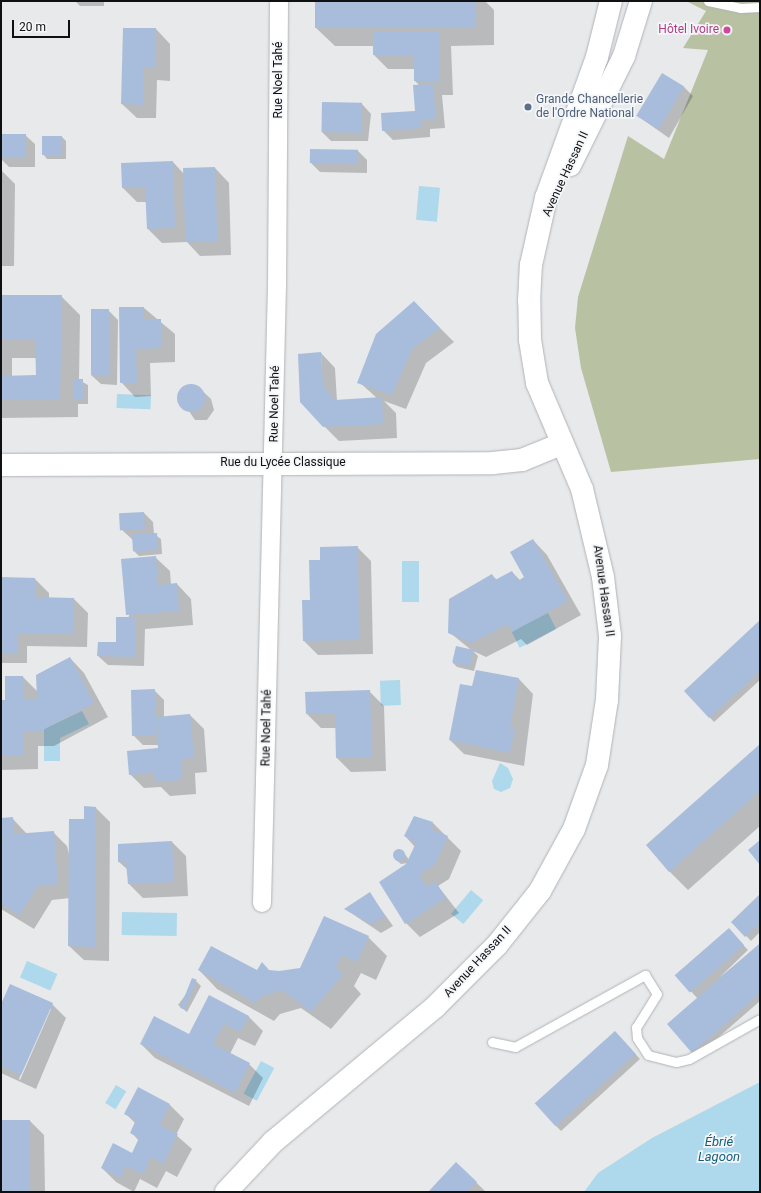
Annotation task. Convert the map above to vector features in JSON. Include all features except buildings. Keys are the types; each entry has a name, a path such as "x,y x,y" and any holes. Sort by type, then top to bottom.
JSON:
{"street":[{"name":"Rue Noel Tahé","path":"262,903 273,462 279,1"},
{"name":"Avenue Hassan II","path":"226,1192 273,1142 435,1007 497,945 540,891 574,830 597,765 607,700 610,636 592,520 537,383 530,340 529,301 536,237 560,154 597,57 611,1"},
{"name":"Avenue Hassan II","path":"536,237 624,56 641,1"},
{"name":"Rue du Lycée Classique","path":"1,465 273,462 493,463 522,460 561,444"}],"lane":[{"path":"708,1 740,8 760,7"},
{"path":"492,1042 516,1047 645,974 657,994 636,1027 637,1038 648,1055 676,1062 689,1059 760,1018"}],"green space":[{"path":"686,1 760,1 760,459 611,472 581,368 575,328 578,297 628,136 664,159 708,50 683,48 706,11"}],"water":[{"path":"419,186 440,188 437,222 416,220"},
{"path":"117,394 151,395 150,409 117,408"},
{"path":"402,561 419,561 419,602 402,602"},
{"path":"548,613 556,629 520,648 511,632"},
{"path":"400,680 401,705 381,706 380,681"},
{"path":"82,711 89,724 60,738 60,761 44,761 44,729"},
{"path":"500,763 508,768 513,779 510,788 501,792 494,789 492,781"},
{"path":"471,890 483,900 463,924 451,914"},
{"path":"122,912 177,913 177,936 122,935"},
{"path":"27,961 57,974 50,990 20,978"},
{"path":"261,1061 274,1068 257,1101 244,1094"},
{"name":"Ébrié Lagoon","path":"760,1082 760,1192 584,1192 598,1173 652,1138"},
{"path":"116,1085 126,1091 115,1109 105,1103"}],"place":[{"name":"Hôtel Ivoire","path":"727,30"},
{"name":"Grande Chancellerie de l'Ordre National","path":"528,107"}]}
